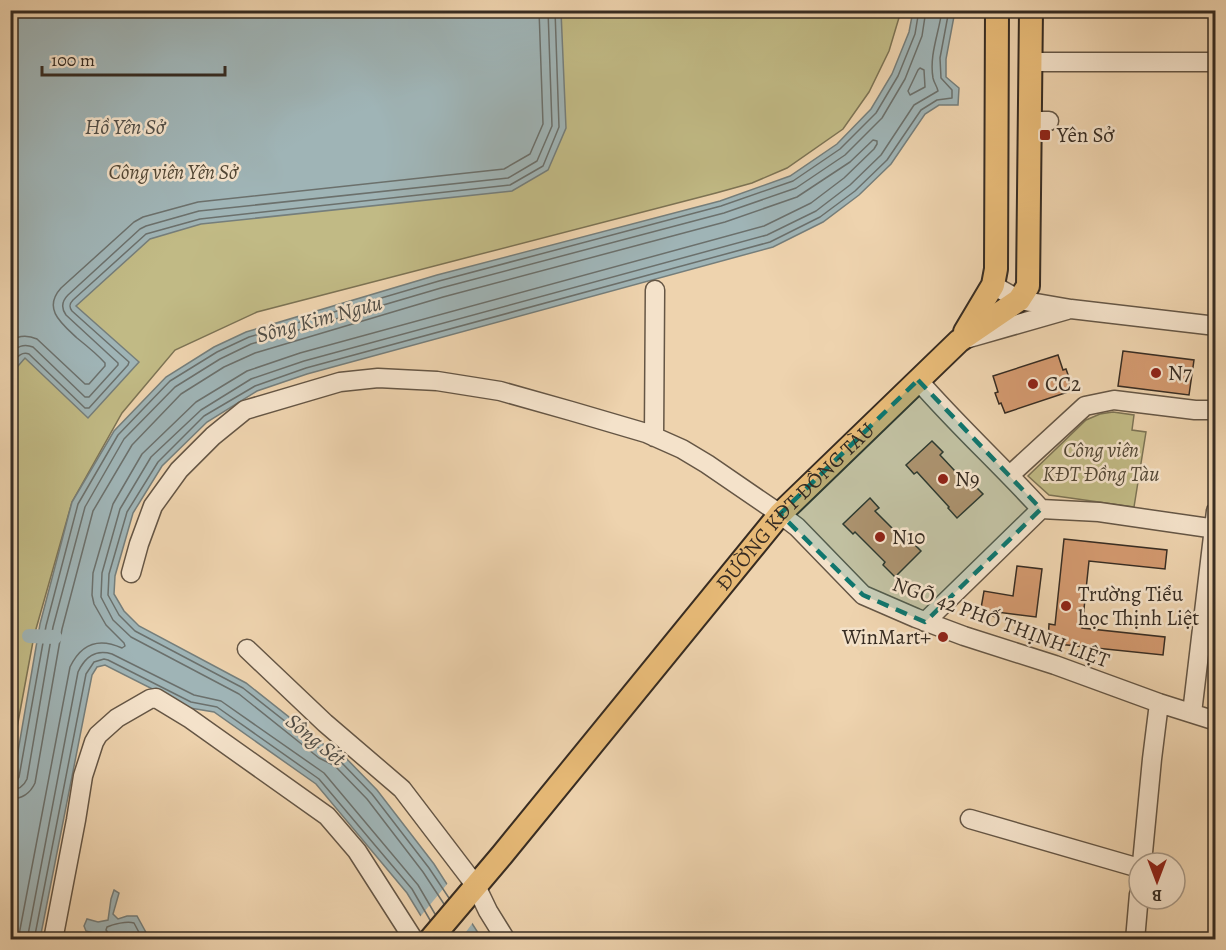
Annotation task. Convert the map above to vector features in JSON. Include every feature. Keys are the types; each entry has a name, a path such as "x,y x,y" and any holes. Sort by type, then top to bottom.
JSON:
{"main road":[{"path":"959,341 993,285 996,259 998,10"},
{"path":"959,341 1024,293 1040,121 1030,62 1031,10"},
{"path":"998,61 1030,62"},
{"path":"993,285 1024,293"},
{"name":"ĐƯỜNG KĐT ĐỒNG TÀU","path":"430,939 780,514 959,341"}],"street":[{"path":"1030,62 1215,62"},
{"path":"654,437 655,290"},
{"path":"1024,293 1071,309"},
{"name":"ĐƯỜNG KĐT ĐỒNG TÀU","path":"959,341 1071,309 1215,326"},
{"name":"NGÕ 42 PHỐ THỊNH LIỆT","path":"131,573 153,506 179,470 213,436 245,410 340,382 378,378 437,381 479,387 646,433 682,449 707,464 780,514 797,527 863,595 964,636 1054,664 1215,721"},
{"path":"918,380 1041,509 1215,523 1192,713"},
{"path":"1010,475 1086,406 1114,399 1195,410 1215,410"},
{"path":"925,621 1041,509"},
{"path":"247,649 325,723 402,789 470,893 488,911 506,939"},
{"path":"53,939 83,776 94,742 98,735 117,718 150,699 156,698 189,718 327,816 357,851 414,939"},
{"path":"1143,851 1160,703"},
{"path":"970,819 1127,865"},
{"path":"1135,939 1137,911"}],"highlighted area":[{"path":"918,380 1041,509 925,622 863,595 780,514"}],"green space":[{"name":"Công viên Yên Sở","path":"11,11 901,11 889,51 869,92 843,129 787,168 752,183 716,193 257,312 175,350 122,413 72,502 34,636 11,760"},
{"name":"Công viên KĐT Đồng Tàu","path":"1113,412 1134,415 1132,430 1146,432 1134,507 1049,495 1028,476 1086,420"}],"water":[{"name":"Hồ Yên Sở","path":"11,10 561,11 566,128 548,170 512,191 201,224 150,239 76,306 139,362 88,418 25,358 11,374"},
{"path":"913,11 955,11 946,59 946,77 959,88 958,105 939,105 925,114 891,164 859,195 823,222 773,247 307,374 257,391 207,422 162,466 133,513 115,576 114,594 124,611 139,626 246,683 327,747 342,754 377,790 434,864 482,939 435,939 407,893 316,784 214,712 190,708 105,665 97,667 92,675 40,939 11,940 11,792 40,624 72,502 114,431 166,377 214,347 246,332 437,275 720,201 790,176 837,144 871,109 892,74 909,32"},
{"path":"114,890 119,893 113,914 118,919 137,916 152,939 114,939 86,931 84,926 87,919 98,922 108,920"}],"pier":[{"path":"448,883 474,921 460,940 432,940 419,918"}],"building":[{"name":"N7","path":"1123,351 1194,360 1189,395 1118,386"},
{"name":"CC2","path":"1058,355 1063,370 1066,369 1071,391 1005,413 995,393 998,392 993,376"},
{"name":"N9","path":"932,441 943,452 940,455 969,486 972,483 983,494 957,518 917,472 914,474 906,465"},
{"name":"N10","path":"870,498 879,508 875,511 906,542 909,539 921,551 895,577 883,565 885,562 855,532 853,534 843,524"},
{"path":"1064,539 1167,550 1165,569 1089,561 1082,628 1165,637 1163,655 1048,643 1049,624 1055,625"},
{"path":"1017,566 1042,569 1036,617 997,612 996,617 980,614 984,591 1013,596"}],"waterway":[{"path":"29,636 55,637"}],"place":[{"name":"Yên Sở","path":"1045,135"},
{"name":"N7","path":"1156,373"},
{"name":"CC2","path":"1033,384"},
{"name":"N9","path":"943,479"},
{"name":"N10","path":"880,537"},
{"name":"Trường Tiểu học Thịnh Liệt","path":"1066,606"},
{"name":"WinMart+","path":"943,637"}],"water label":[{"name":"Sông Kim Ngưu","path":"319,318"},
{"name":"Sông Sét","path":"316,739"}]}
